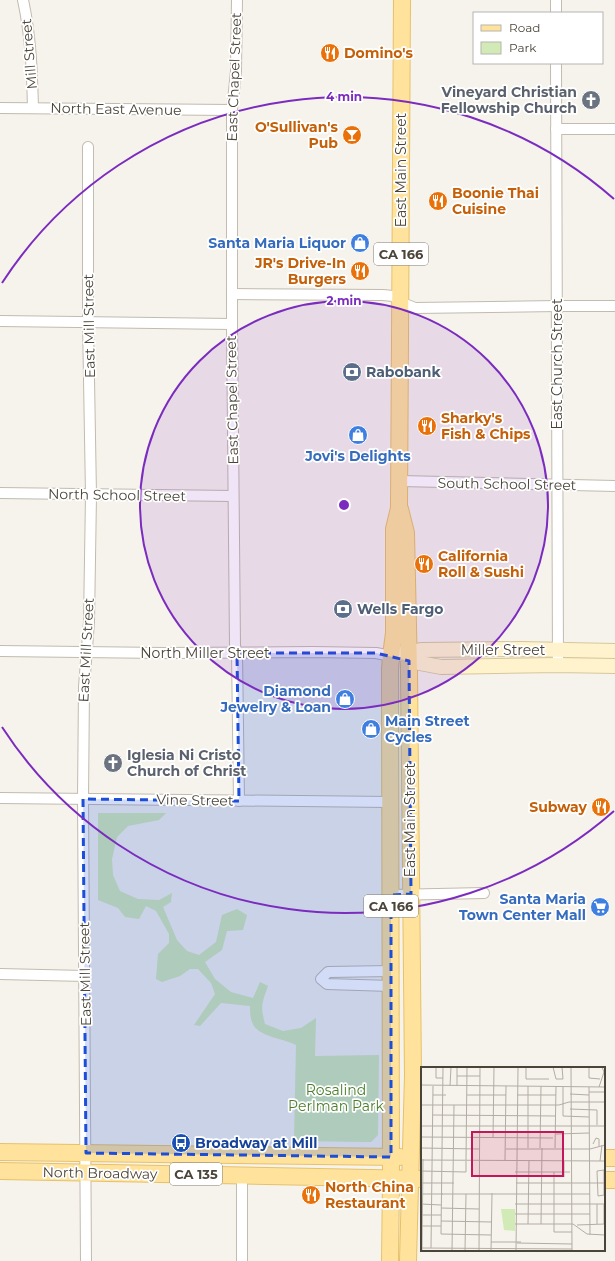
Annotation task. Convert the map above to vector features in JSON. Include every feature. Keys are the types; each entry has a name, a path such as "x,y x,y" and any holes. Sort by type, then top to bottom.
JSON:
{"main road":[{"name":"East Main Street","path":"391,1157 390,656 394,633 394,529 399,508 400,482 397,299 402,0"},
{"name":"East Main Street","path":"399,508 406,533 413,1075 416,1157"},
{"name":"North Broadway","path":"0,1152 391,1157"},
{"name":"CA 135","path":"391,1157 416,1157"},
{"name":"CA 166","path":"391,1157 391,1259"},
{"name":"CA 166","path":"408,1261 416,1179 416,1157"},
{"name":"North Broadway","path":"0,1171 391,1178"},
{"name":"CA 135","path":"391,1178 416,1179"}],"street":[{"name":"Mill Street","path":"23,0 29,28 32,55 33,108"},
{"name":"East Chapel Street","path":"238,0 236,71 232,110 232,324 235,646 237,653 240,801"},
{"path":"556,0 556,12"},
{"name":"East Church Street","path":"556,64 558,665"},
{"name":"North East Avenue","path":"0,108 232,110"},
{"path":"556,129 615,129"},
{"name":"East Mill Street","path":"86,1261 83,799 84,687 89,622 91,495 88,321 88,147"},
{"path":"232,294 397,299 415,308 615,306"},
{"path":"0,321 232,324"},
{"name":"South School Street","path":"400,482 615,486"},
{"name":"North School Street","path":"0,493 233,496"},
{"name":"North Miller Street","path":"0,650 237,653 314,652 376,653 390,656"},
{"name":"Miller Street","path":"408,657 437,650 615,651"},
{"name":"Miller Street","path":"390,656 408,657 441,667 558,665 615,666"},
{"name":"Vine Street","path":"0,798 390,802"},
{"path":"391,895 484,893"},
{"path":"328,972 391,979 327,984 320,979 328,972"},
{"path":"0,974 85,976"},
{"path":"242,1175 242,1261"}],"highlighted area":[{"path":"237,653 376,653 409,661 411,894 391,895 391,1157 86,1153 83,799 239,801"}],"green space":[{"name":"Rosalind Perlman Park","path":"98,813 166,813 159,820 128,826 117,837 112,859 113,875 120,891 138,899 159,900 172,893 171,902 163,907 177,940 187,951 199,955 216,942 222,915 237,909 247,915 243,930 227,931 222,950 205,962 215,979 231,992 253,998 260,982 268,986 262,1005 265,1024 283,1031 301,1028 316,1018 315,1056 379,1055 378,1135 371,1142 294,1141 296,1045 259,1031 252,1022 250,1016 250,1006 221,1003 200,1026 194,1025 215,994 211,983 198,969 190,969 180,976 162,982 156,979 158,954 169,943 169,934 156,911 146,906 139,919 125,917 118,908 98,900"}],"place":[{"name":"Domino's","path":"330,53"},
{"name":"Vineyard Christian Fellowship Church","path":"591,100"},
{"name":"O'Sullivan's Pub","path":"352,135"},
{"name":"Boonie Thai Cuisine","path":"438,201"},
{"name":"Santa Maria Liquor","path":"360,243"},
{"name":"JR's Drive-In Burgers","path":"360,271"},
{"name":"Rabobank","path":"352,372"},
{"name":"Sharky's Fish & Chips","path":"427,426"},
{"name":"Jovi's Delights","path":"358,435"},
{"name":"California Roll & Sushi","path":"424,564"},
{"name":"Wells Fargo","path":"343,609"},
{"name":"Diamond Jewelry & Loan","path":"345,699"},
{"name":"Main Street Cycles","path":"371,729"},
{"name":"Iglesia Ni Cristo Church of Christ","path":"113,763"},
{"name":"Subway","path":"601,807"},
{"name":"Santa Maria Town Center Mall","path":"600,907"},
{"name":"Broadway at Mill","path":"181,1143"},
{"name":"North China Restaurant","path":"311,1195"}]}
